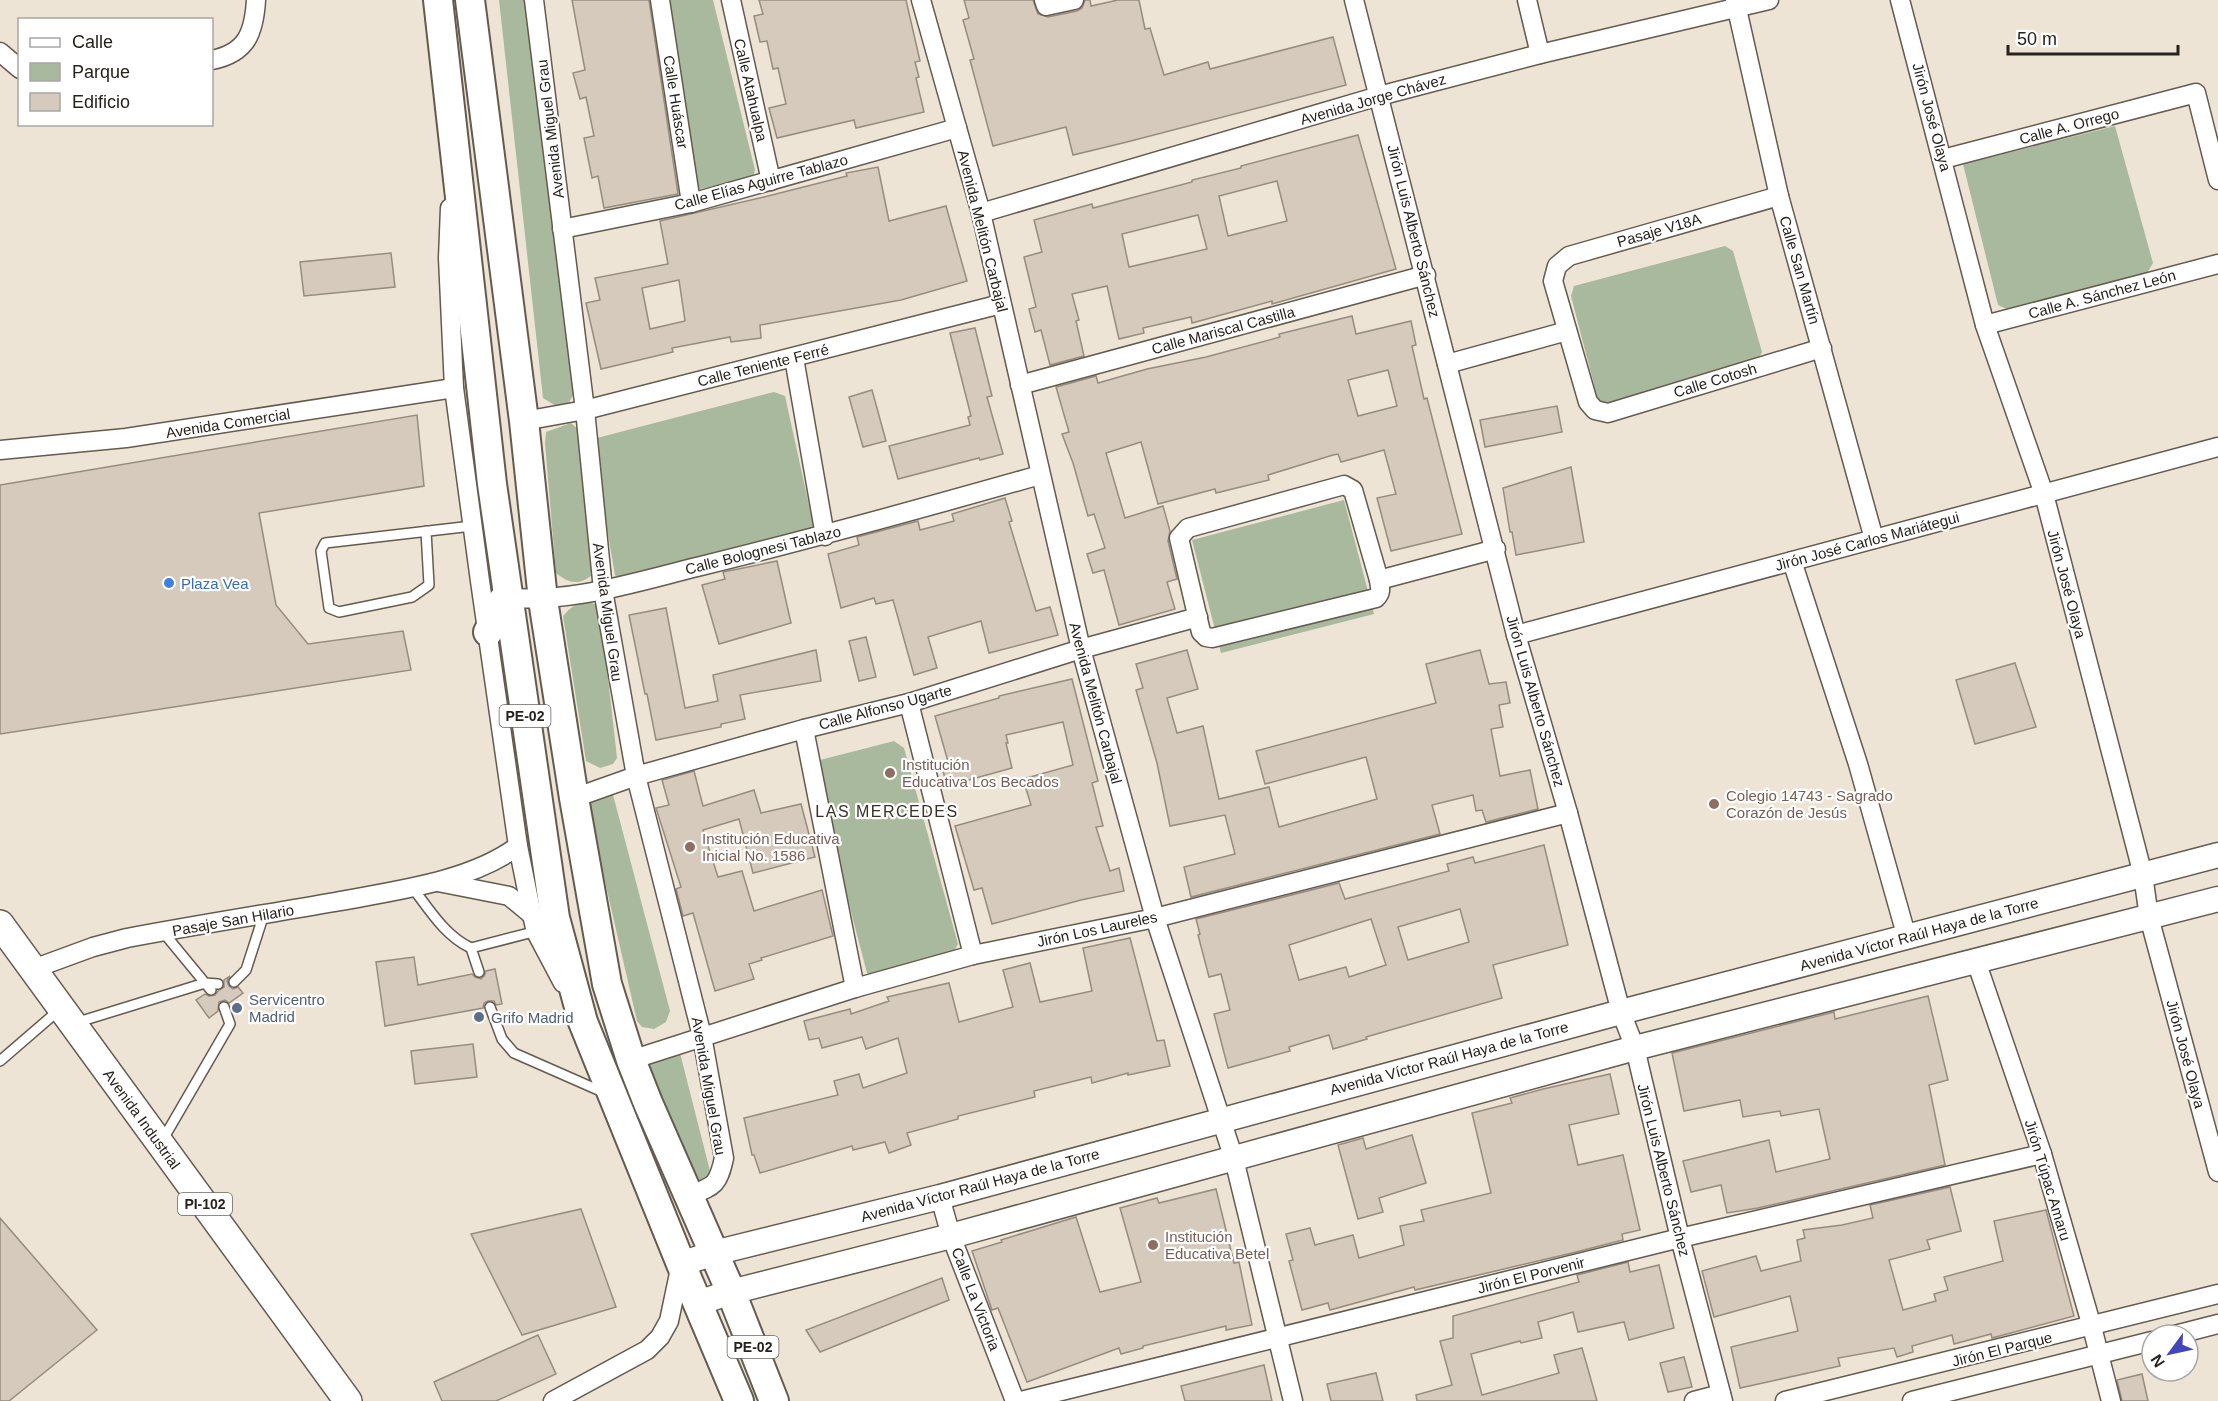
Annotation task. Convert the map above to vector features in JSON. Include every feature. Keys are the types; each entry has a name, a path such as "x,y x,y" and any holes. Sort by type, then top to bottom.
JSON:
{"highway":[{"name":"PE-02","path":"438,0 492,484 495,597 541,921 681,1264 684,1303 739,1401"},
{"name":"PE-02","path":"470,0 524,421 543,600 574,798 607,984 631,1060 731,1292 774,1401"},
{"path":"488,632 495,597"}],"main road":[{"name":"Avenida Víctor Raúl Haya de la Torre","path":"681,1264 714,1253 940,1197 1220,1119 2218,855"},
{"path":"684,1303 951,1236 1635,1048 2218,899"},
{"name":"Avenida Industrial","path":"0,924 348,1401"}],"street":[{"path":"220,58 238,51 246,40 255,16 256,0"},
{"name":"Avenida Miguel Grau","path":"534,0 585,410 603,590 636,776 702,1036 724,1158 720,1174 713,1186 688,1196"},
{"name":"Calle Huáscar","path":"660,0 691,203"},
{"name":"Calle Atahualpa","path":"731,0 771,181"},
{"name":"Avenida Melitón Carbajal","path":"921,0 981,213 1081,649 1155,918 1234,1159 1293,1401"},
{"path":"1044,0 1046,6 1074,0"},
{"name":"Jirón Luis Alberto Sánchez","path":"1354,0 1496,549 1516,635 1568,813 1621,1012 1635,1048 1680,1238 1722,1397"},
{"path":"1527,0 1540,54"},
{"name":"Avenida Jorge Chávez","path":"981,213 1380,96 1736,4 1769,0"},
{"name":"Jirón José Olaya","path":"1900,0 1985,325 2044,494 2143,875 2149,917 2218,1172"},
{"name":"Calle San Martín","path":"1736,4 1779,196 1874,538"},
{"path":"0,52 18,67"},
{"name":"Calle A. Orrego","path":"1943,159 2196,93 2216,160"},
{"name":"Calle Elías Aguirre Tablazo","path":"562,229 691,203 957,128"},
{"path":"453,133 448,258 454,388 472,526 495,597"},
{"path":"2216,160 2218,180"},
{"name":"Pasaje V18A","path":"1567,331 1553,281 1557,266 1569,256 1779,196"},
{"name":"Calle A. Sánchez León","path":"1985,325 2218,264"},
{"name":"Calle Mariscal Castilla","path":"1020,385 1426,276"},
{"name":"Calle Teniente Ferré","path":"524,421 585,410 1001,304"},
{"path":"1447,364 1567,331"},
{"name":"Calle Cotosh","path":"1567,331 1588,402 1595,410 1608,413 1822,348"},
{"path":"794,358 825,536"},
{"name":"Avenida Comercial","path":"0,450 126,438 454,388"},
{"name":"Jirón José Carlos Mariátegui","path":"1516,635 2218,447"},
{"name":"Calle Bolognesi Tablazo","path":"495,597 543,600 603,590 825,536 1040,475"},
{"path":"1344,485 1353,490 1379,580 1381,591 1376,598 1212,638 1206,637 1201,632 1179,538 1188,528 1344,485"},
{"path":"1379,580 1496,549"},
{"path":"1792,561 1858,764 1907,938"},
{"name":"Calle Alfonso Ugarte","path":"574,798 636,776 804,729 909,703 1081,649 1197,617"},
{"path":"488,632 518,846 541,921"},
{"path":"909,703 973,955"},
{"path":"804,729 855,988"},
{"name":"Jirón Los Laureles","path":"631,1060 855,988 973,955 1155,918 1568,813"},
{"name":"Pasaje San Hilario","path":"33,969 93,947 127,938 436,882 504,856 518,846"},
{"name":"Pasaje San Hilario","path":"436,882 509,896 541,921"},
{"name":"Jirón Túpac Amaru","path":"1976,961 2042,1154 2111,1401"},
{"name":"Jirón El Porvenir","path":"1022,1401 1680,1238 2042,1154"},
{"name":"Calle La Victoria","path":"940,1197 951,1236 1015,1401"},
{"name":"Jirón El Parque","path":"1785,1401 2092,1327 2218,1294"},
{"path":"553,1401 647,1350 660,1337 669,1321 684,1303"},
{"path":"2200,1329 2218,1324"},
{"name":"Jirón El Parque","path":"1912,1401 2140,1344"},
{"path":"1694,1401 1722,1397"}],"lane":[{"path":"426,531 429,585 412,597 339,612 328,608 321,551 325,543 426,531 472,526"},
{"path":"412,887 447,931 458,941 471,948 479,972"},
{"path":"234,982 246,970 264,914"},
{"path":"471,948 541,921"},
{"path":"0,1061 67,1016 211,986 163,932"},
{"path":"161,1144 230,1024 224,1007"},
{"path":"490,1007 502,1039 514,1053 612,1096"}],"green space":[{"path":"499,0 530,0 575,392 568,404 556,406 543,398"},
{"path":"663,0 713,0 755,170 753,177 696,190"},
{"path":"2115,126 2153,263 2146,275 2009,310 1998,305 1963,164"},
{"path":"1725,246 1733,251 1762,352 1759,358 1605,404 1598,400 1571,296 1574,286"},
{"path":"774,392 785,396 814,528 619,580 615,575 592,442 597,438"},
{"path":"571,423 579,430 594,573 580,582 570,581 556,573 545,443 546,432"},
{"path":"1344,500 1374,614 1221,653 1192,540"},
{"path":"586,601 600,606 617,758 613,764 600,768 586,761 563,616 573,606"},
{"path":"894,741 904,748 958,944 952,955 878,979 867,973 815,774 820,760"},
{"path":"612,791 670,1011 666,1022 654,1029 642,1027 637,1021 587,803"},
{"path":"679,1049 710,1171 709,1178 702,1182 696,1178 648,1063"}],"building":[{"path":"572,0 649,0 678,194 604,208 598,176 592,178 584,138 594,136 586,97 580,99 573,73 585,70"},
{"path":"759,0 906,0 920,61 915,62 919,77 916,78 924,112 856,128 854,120 777,138 769,108 786,104 778,68 773,69 767,41 760,42 754,16 763,14"},
{"path":"964,0 1033,0 1038,14 1048,17 1077,11 1082,8 1085,0 1090,0 1091,6 1118,0 1139,0 1145,29 1150,28 1164,75 1208,62 1210,69 1333,37 1346,85 1073,155 1066,127 993,146 970,60 974,59 963,20 969,18"},
{"path":"1358,135 1396,269 1272,304 1272,301 1192,323 1191,317 1143,328 1144,333 1119,339 1107,286 1072,294 1079,320 1076,321 1084,356 1050,365 1041,330 1035,332 1029,309 1036,307 1024,257 1042,252 1034,220 1092,204 1093,208 1192,182 1192,180 1241,168 1241,166","holes":["1277,181 1287,221 1228,236 1219,196","1198,215 1207,249 1129,267 1122,234"]},
{"path":"878,167 889,221 946,206 967,281 901,300 760,325 761,338 731,342 730,337 672,348 673,352 601,369 586,303 600,300 595,278 668,264 660,221 847,176 846,173","holes":["679,280 685,321 650,329 642,288"]},
{"path":"391,253 395,287 304,296 300,262"},
{"path":"1352,316 1356,334 1411,321 1416,345 1412,346 1424,399 1427,398 1462,534 1391,551 1377,498 1396,494 1384,450 1341,462 1338,454 1333,455 1268,475 1269,480 1216,493 1215,489 1158,504 1141,442 1106,453 1125,518 1163,506 1170,531 1168,541 1177,579 1167,582 1175,609 1119,625 1104,570 1093,573 1087,554 1105,548 1094,514 1088,516 1062,434 1069,432 1056,387 1096,376 1098,383 1280,337 1279,334","holes":["1388,370 1397,406 1358,416 1348,380"]},
{"path":"975,328 992,396 987,397 1003,454 898,479 889,446 970,425 968,417 971,416 950,333"},
{"path":"872,390 886,441 863,447 849,397"},
{"path":"1557,406 1562,432 1485,447 1480,420"},
{"path":"417,415 424,486 259,513 276,605 308,644 403,631 411,670 0,734 0,485"},
{"path":"1571,467 1584,542 1516,555 1503,488"},
{"path":"1005,498 1012,521 1009,522 1036,611 1050,607 1058,635 989,653 981,621 928,637 937,668 914,675 893,600 876,604 874,598 841,608 828,554 859,545 857,537 918,521 920,530 954,521 952,514"},
{"path":"777,561 791,623 719,644 702,585 725,579 723,572"},
{"path":"666,608 685,708 718,701 713,675 816,650 821,681 740,695 745,719 721,724 721,727 656,740 629,615"},
{"path":"866,637 876,677 859,681 849,641"},
{"path":"1187,650 1198,689 1167,698 1177,733 1203,726 1219,799 1269,787 1279,827 1377,799 1366,757 1265,784 1256,751 1436,703 1426,664 1480,650 1489,684 1506,682 1510,703 1499,705 1503,727 1491,729 1500,776 1530,770 1538,809 1486,822 1482,810 1476,811 1473,795 1432,805 1440,834 1191,897 1184,867 1235,854 1225,815 1170,826 1157,763 1136,690 1143,688 1136,664"},
{"path":"2015,663 2036,727 1975,744 1956,680"},
{"path":"1072,679 1098,781 1092,783 1103,826 1096,827 1110,871 1119,868 1124,891 992,924 982,888 974,890 955,826 1031,805 1023,779 1073,765 1063,722 1006,735 1012,768 947,786 942,767 949,765 935,716 999,698 999,696"},
{"path":"694,771 703,806 754,790 761,813 801,804 815,857 753,873 739,819 703,830 718,877 742,871 754,911 822,890 833,936 761,958 762,960 749,964 754,979 715,991 693,913 683,916 676,889 681,887 656,808 669,805 662,780"},
{"path":"1544,845 1568,945 1493,965 1502,998 1366,1037 1367,1039 1333,1049 1329,1035 1289,1047 1290,1051 1228,1068 1214,1014 1230,1010 1221,974 1209,977 1196,919 1339,883 1345,899 1449,871 1447,864 1473,857 1475,863","holes":["1460,909 1469,942 1408,960 1398,927","1371,919 1386,965 1349,977 1346,967 1299,980 1289,945"]},
{"path":"1130,938 1157,1041 1164,1040 1170,1066 1128,1075 1128,1073 1092,1083 1091,1077 1034,1091 1035,1097 958,1116 958,1119 907,1133 911,1145 889,1153 885,1142 853,1150 852,1146 760,1173 754,1155 752,1155 744,1118 838,1095 834,1081 859,1074 863,1088 907,1073 898,1038 866,1049 862,1037 822,1048 819,1038 809,1040 804,1021 850,1009 851,1014 889,1001 887,997 949,983 959,1022 1013,1007 1003,970 1030,963 1040,1002 1092,991 1083,948"},
{"path":"414,957 418,985 472,974 481,979 486,971 495,969 502,1004 496,1005 494,1001 488,1001 484,1003 483,1008 385,1026 376,962"},
{"path":"230,976 227,981 229,986 233,989 238,987 243,993 229,1003 225,1000 219,1002 218,1011 209,1018 196,1000 205,994 215,995 224,987 224,980"},
{"path":"1928,996 1948,1080 1929,1085 1945,1165 1727,1213 1721,1185 1691,1192 1683,1161 1769,1140 1776,1172 1830,1159 1819,1109 1781,1116 1780,1111 1743,1117 1740,1100 1684,1111 1672,1053 1834,1012 1835,1019"},
{"path":"473,1044 477,1077 415,1084 411,1051"},
{"path":"1610,1074 1619,1114 1569,1125 1578,1165 1623,1155 1640,1230 1622,1234 1623,1240 1572,1253 1415,1290 1414,1287 1330,1310 1328,1303 1302,1310 1289,1261 1293,1260 1286,1234 1310,1228 1315,1245 1353,1235 1359,1258 1404,1245 1400,1226 1424,1221 1421,1210 1491,1193 1472,1113 1512,1103 1510,1098"},
{"path":"1412,1135 1426,1183 1379,1198 1383,1212 1358,1219 1338,1145 1363,1138 1366,1149"},
{"path":"1950,1187 1961,1231 1927,1240 1930,1249 1889,1260 1903,1310 1936,1301 1934,1294 1948,1290 1944,1277 2003,1261 1994,1221 2046,1210 2074,1316 1992,1338 1991,1334 1954,1344 1952,1335 1912,1346 1913,1352 1897,1357 1894,1348 1838,1358 1840,1366 1740,1388 1731,1347 1798,1331 1790,1296 1714,1317 1702,1271 1756,1256 1761,1271 1801,1261 1797,1240 1805,1238 1803,1230 1873,1218 1870,1205"},
{"path":"1216,1189 1234,1263 1239,1262 1252,1325 1226,1330 1226,1326 1143,1346 1143,1348 1121,1354 1119,1348 1027,1382 998,1308 992,1310 972,1251 1076,1217 1100,1292 1141,1282 1120,1208 1157,1198 1159,1203"},
{"path":"581,1209 616,1307 522,1335 471,1234"},
{"path":"0,1218 97,1330 9,1401 0,1401"},
{"path":"1628,1262 1630,1272 1659,1265 1674,1328 1629,1340 1624,1322 1578,1332 1573,1312 1538,1322 1542,1338 1521,1343 1520,1341 1471,1354 1482,1395 1559,1373 1554,1355 1582,1348 1597,1401 1417,1401 1416,1395 1452,1385 1440,1341 1453,1338 1453,1316 1579,1282 1577,1275"},
{"path":"942,1278 949,1300 820,1352 806,1330"},
{"path":"538,1335 556,1374 496,1401 442,1401 434,1382"},
{"path":"1684,1357 1692,1387 1668,1392 1660,1363"},
{"path":"1264,1365 1272,1401 1185,1401 1181,1386"},
{"path":"1376,1373 1383,1401 1331,1401 1327,1384"},
{"path":"2140,1374 2140,1383 2144,1383 2148,1401 2122,1401 2117,1380"}],"place":[{"name":"Plaza Vea","path":"169,583"},
{"name":"Institución Educativa Los Becados","path":"890,773"},
{"name":"Colegio 14743 - Sagrado Corazón de Jesús","path":"1714,804"},
{"name":"Institución Educativa Inicial No. 1586","path":"690,847"},
{"name":"Servicentro Madrid","path":"237,1008"},
{"name":"Grifo Madrid","path":"479,1017"},
{"name":"Institución Educativa Betel","path":"1153,1245"}],"district":[{"name":"LAS MERCEDES","path":"887,811"}]}
